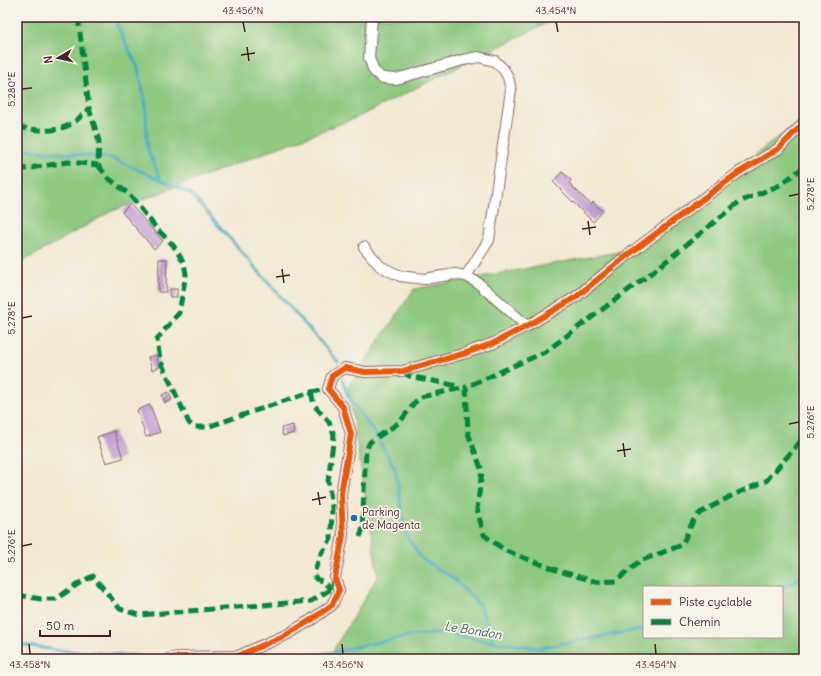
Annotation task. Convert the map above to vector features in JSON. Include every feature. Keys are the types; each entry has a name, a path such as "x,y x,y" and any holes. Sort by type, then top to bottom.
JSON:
{"street":[{"path":"372,17 369,58 374,71 382,78 396,79 478,57 495,61 504,70 508,77 512,90 488,240 466,276"},
{"path":"168,659 177,657 238,656 288,634 332,605 339,590 335,578 343,534 341,494 351,434 343,407 328,389 332,376 345,368 365,372 403,371 466,353 494,343 527,326 576,297 625,257 738,173 778,149 804,123"},
{"path":"364,247 380,266 400,276 424,279 455,274 466,276 478,283 527,326"}],"green space":[{"path":"17,17 559,17 358,117 110,212 17,265"},
{"path":"804,118 804,659 328,659 378,576 348,387 414,289 629,250"}],"building":[{"path":"562,172 571,180 569,183 591,205 593,202 603,211 593,222 553,182"},
{"path":"130,204 163,241 154,249 122,212"},
{"path":"159,259 167,259 166,292 158,292"},
{"path":"170,289 177,289 177,297 170,297"},
{"path":"156,355 160,367 152,370 148,357"},
{"path":"169,392 172,400 165,403 162,395"},
{"path":"150,405 160,432 146,437 137,410"},
{"path":"293,425 294,433 283,436 281,428"},
{"path":"114,431 123,458 106,463 97,437"}],"waterway":[{"path":"113,17 138,68 146,106 147,148 161,180"},
{"path":"17,149 112,158 191,194 338,362"},
{"path":"343,379 347,395 372,429 395,468 406,535 421,558 455,580 480,606 494,642"},
{"name":"Le Bondon","path":"783,587 804,575"},
{"name":"Le Bondon","path":"300,659 408,636 447,633 494,642 538,648 643,629"},
{"name":"Le Bondon","path":"17,644 56,650 147,657"}],"marked path":[{"path":"80,17 79,25 89,108 99,141 98,165 108,178 129,194 157,229 173,245 184,263 186,274 179,313 157,339 160,360 189,423 194,427 207,427 311,392 328,389"},
{"path":"17,127 45,130 59,129 73,123 89,108"},
{"path":"17,170 68,162 98,165"},
{"path":"804,167 780,185 739,202 654,271 545,352 466,387 468,433 482,471 477,509 484,535 506,551 559,571 597,582 616,581 640,561 682,545 693,521 700,513 733,495 766,481 800,442 804,441"},
{"path":"403,371 409,376 458,386"},
{"path":"360,537 362,531 366,450 370,442 400,422 414,403 421,397 466,387"},
{"path":"311,392 314,405 329,422 334,435 328,481 332,507 331,539 320,556 314,573 316,579 322,581 331,589"},
{"path":"17,595 41,599 56,599 81,582 93,576 120,609 139,615 311,601 331,589 335,578"}],"cycle path":[{"path":"168,659 177,657 238,656 288,634 332,605 339,590 335,578 343,535 341,494 351,434 343,407 328,389 332,376 345,368 365,372 403,371 466,353 494,343 527,326 576,297 625,257 738,173 778,149 804,123"}],"place":[{"name":"Parking de Magenta","path":"354,518"}]}
